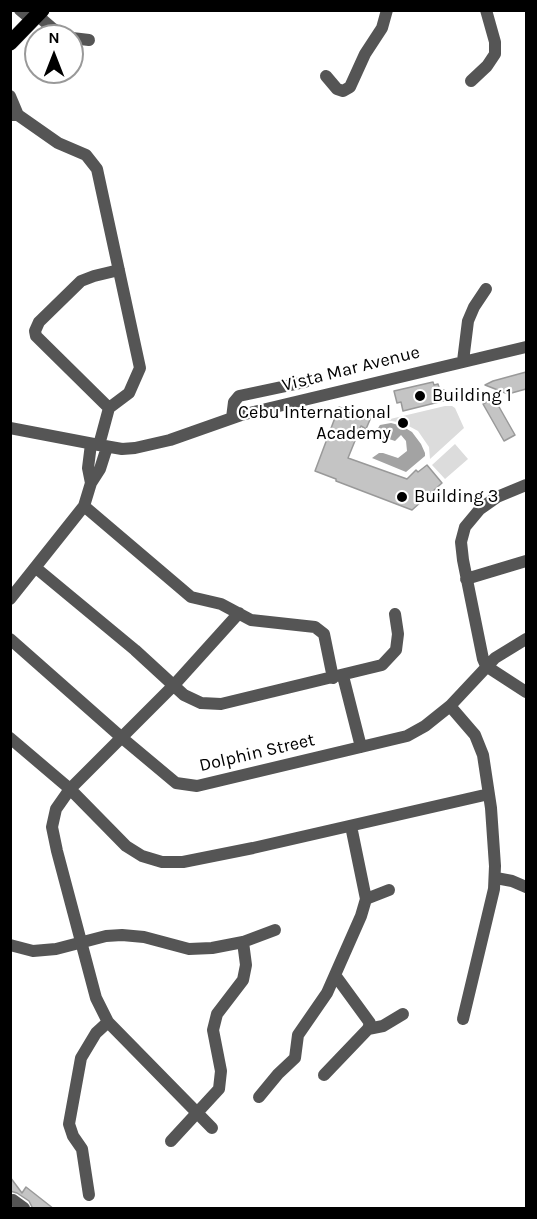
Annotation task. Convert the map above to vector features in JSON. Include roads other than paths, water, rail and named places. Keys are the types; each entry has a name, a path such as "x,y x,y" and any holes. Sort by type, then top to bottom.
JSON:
{"main road":[{"path":"10,43 33,14"}],"street":[{"path":"326,76 343,91 350,87 365,54 382,28 387,10"},
{"path":"471,81 487,66 495,54 495,42 486,10"},
{"path":"33,14 47,24"},
{"path":"84,39 89,40"},
{"path":"10,96 14,115 58,143 86,154 97,169 140,368 129,393 109,408 99,445 88,468 91,483 84,506 10,599"},
{"path":"109,408 36,336 35,331 39,322 81,281 119,270"},
{"path":"463,361 468,321 486,289"},
{"name":"Vista Mar Avenue","path":"10,428 99,445 129,449 142,447 182,436 232,417 526,347"},
{"path":"232,417 234,402 239,396 305,382"},
{"path":"526,485 508,491 488,502 468,521 461,542 466,579 486,666 526,692"},
{"path":"84,506 191,597 221,604 251,620 315,627 324,634 361,747"},
{"path":"466,579 526,561"},
{"path":"36,568 135,650 184,695 201,703 221,704 382,665 396,650 398,634 395,614"},
{"path":"212,1128 108,1022 96,998 52,826 56,808 70,789 174,685 239,613"},
{"name":"Dolphin Street","path":"10,639 176,783 197,786 416,732 450,706 495,658 526,639"},
{"path":"450,706 475,735 483,755 489,794 496,878 463,1019"},
{"path":"10,738 70,789 126,846 142,856 162,862 183,862 489,794"},
{"path":"259,1097 295,1058 298,1035 327,993 366,899 351,826"},
{"path":"496,878 526,887"},
{"path":"366,899 389,890"},
{"path":"10,945 33,951 56,950 106,936 122,935 144,937 189,949 212,948 243,942 275,930"},
{"path":"171,1141 219,1089 221,1071 213,1030 217,1014 243,980 246,965 243,942"},
{"path":"324,1075 368,1029 370,1023 335,975"},
{"path":"368,1029 382,1026 403,1014"},
{"path":"89,1195 82,1149 73,1136 69,1124 81,1058 96,1033 108,1022"},
{"path":"10,1201 13,1200 24,1209"}],"place":[{"name":"Building 1","path":"420,396"},
{"name":"Cebu International Academy","path":"403,423"},
{"name":"Building 3","path":"402,497"}]}
